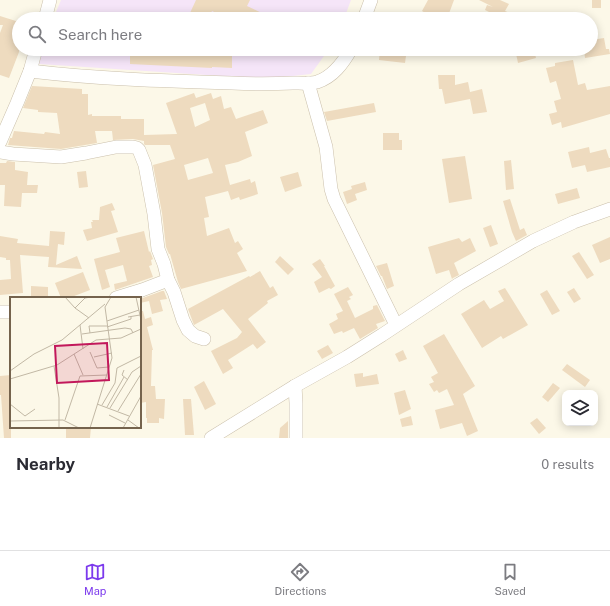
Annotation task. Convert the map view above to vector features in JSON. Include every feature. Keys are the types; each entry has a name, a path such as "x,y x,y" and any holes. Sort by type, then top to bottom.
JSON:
{"street":[{"path":"47,12 50,0"},
{"path":"367,12 371,0"},
{"path":"0,142 30,71 34,56"},
{"path":"30,71 182,82 259,84 308,83 317,82 327,77 337,69 347,56"},
{"path":"308,83 326,147 331,189 363,259 396,325"},
{"path":"0,152 61,156 116,147 137,148 141,153 145,165 154,214 158,249 168,280 188,330 195,336 204,339"},
{"path":"211,438 295,386 347,358 459,284 533,241 574,222 610,209"},
{"path":"119,297 168,280"},
{"path":"295,386 296,438"}],"shaded area":[{"path":"61,0 351,0 347,12 56,12"},
{"path":"41,56 324,56 311,74 266,79 39,64"}],"building":[{"path":"196,0 250,0 247,6 259,12 212,11 190,12"},
{"path":"428,0 454,0 450,12 422,11"},
{"path":"479,0 500,0 509,4 505,11 508,12 489,12 485,10 487,5 493,7"},
{"path":"592,0 601,0 601,8 592,8"},
{"path":"0,16 12,20 12,56 17,56 9,78 0,75 0,33 3,25 0,25"},
{"path":"604,38 606,49 609,49 610,54 598,56 598,39"},
{"path":"130,56 232,56 232,68 130,64"},
{"path":"379,56 406,56 405,63 379,60"},
{"path":"516,56 536,56 536,58 518,63"},
{"path":"585,56 598,56 585,58"},
{"path":"573,60 578,85 585,83 587,90 610,86 610,114 562,128 561,122 552,125 549,114 557,112 554,101 561,99 556,81 550,83 546,68 555,66 555,63"},
{"path":"438,75 455,75 455,85 468,82 470,92 482,89 487,112 473,114 470,99 445,104 442,89 439,89"},
{"path":"32,86 82,89 82,94 88,94 88,115 121,116 121,119 144,119 144,141 133,139 113,140 112,131 95,131 97,143 61,149 8,145 14,131 60,134 57,113 38,112 38,110 23,108"},
{"path":"194,93 196,98 211,93 213,99 221,96 224,109 231,107 236,119 263,110 268,123 245,132 252,156 238,162 225,165 230,185 250,179 251,183 255,181 258,194 240,200 239,197 231,200 228,191 205,197 209,217 204,218 207,236 229,228 235,243 238,241 243,249 237,253 247,271 181,289 170,254 166,247 162,213 153,165 175,159 170,145 144,144 144,135 177,134 166,103","holes":["205,103 210,120 195,127 190,108","208,158 213,173 188,180 184,165"]},
{"path":"374,103 376,112 327,121 324,112"},
{"path":"383,133 399,133 399,140 402,140 402,150 383,150"},
{"path":"589,147 590,153 606,149 610,158 610,167 587,172 585,165 572,168 568,152"},
{"path":"465,156 472,199 449,203 442,159"},
{"path":"511,160 514,189 506,190 504,161"},
{"path":"7,161 15,162 15,170 28,172 27,185 38,185 37,193 22,193 21,207 4,206 5,185 0,185 0,163 6,163"},
{"path":"86,171 88,187 79,188 77,172"},
{"path":"298,172 302,186 285,192 280,177"},
{"path":"365,182 367,190 355,194 357,200 347,204 343,192 352,189 351,186"},
{"path":"577,188 580,198 558,204 555,194"},
{"path":"510,199 520,230 524,228 527,235 516,241 503,201"},
{"path":"112,203 115,210 111,211 118,232 87,241 83,230 92,228 92,220 99,220 100,207"},
{"path":"491,225 498,244 490,247 483,228"},
{"path":"50,231 65,232 64,245 58,244 56,265 77,256 82,269 48,267 49,257 20,255 23,293 0,295 0,280 11,279 10,260 0,257 0,236 18,239 17,243 49,246"},
{"path":"144,231 149,252 150,251 153,259 151,260 152,265 149,266 153,277 115,290 114,284 127,281 123,265 105,270 110,287 102,290 94,259 120,252 116,238"},
{"path":"610,237 610,259 600,263 592,245"},
{"path":"459,238 462,242 470,238 476,251 454,263 459,275 452,279 449,270 436,274 428,247"},
{"path":"579,252 594,275 587,279 572,256"},
{"path":"280,256 294,269 288,275 275,262"},
{"path":"320,259 335,286 319,293 314,282 322,277 312,264"},
{"path":"387,263 394,286 387,289 376,266"},
{"path":"260,271 270,288 273,286 278,295 267,301 268,303 248,319 266,342 257,349 253,344 228,360 233,368 223,374 211,351 237,338 242,332 223,309 194,325 188,309"},
{"path":"83,272 90,290 72,297 61,297 55,283"},
{"path":"31,286 48,287 48,297 31,297"},
{"path":"348,287 353,295 349,297 351,299 347,301 355,318 373,309 373,306 377,305 385,321 376,324 378,328 360,339 354,328 343,333 342,331 334,334 329,324 338,319 336,314 343,311 334,294"},
{"path":"505,288 528,325 503,339 501,336 482,348 461,314 484,300 490,309 504,301 498,291"},
{"path":"574,288 581,299 574,303 567,292"},
{"path":"547,290 560,311 552,315 540,294"},
{"path":"164,291 167,299 160,300 163,311 152,314 149,301 141,303 141,299"},
{"path":"141,311 143,311 145,319 151,317 153,325 147,327 153,350 151,386 155,386 156,399 165,399 164,419 159,418 159,423 147,423 146,402 141,403"},
{"path":"444,334 475,386 463,394 478,431 467,436 462,423 440,429 435,410 454,405 447,389 439,393 437,390 434,392 429,384 434,382 431,377 438,373 423,346"},
{"path":"328,345 333,353 322,359 317,351"},
{"path":"403,350 407,359 399,362 395,354"},
{"path":"567,364 590,380 585,387 562,370"},
{"path":"363,373 363,377 377,374 379,384 356,387 354,374"},
{"path":"10,375 11,438 4,438 0,395 0,376"},
{"path":"204,381 216,404 205,410 194,387"},
{"path":"553,383 560,388 548,402 542,397"},
{"path":"405,390 411,409 399,415 394,393"},
{"path":"183,399 191,399 194,435 185,435"},
{"path":"411,416 413,425 402,427 400,419"},
{"path":"537,418 546,428 539,434 530,423"},
{"path":"288,421 288,438 279,438 280,428"},
{"path":"66,428 91,428 90,438 66,438"}]}
